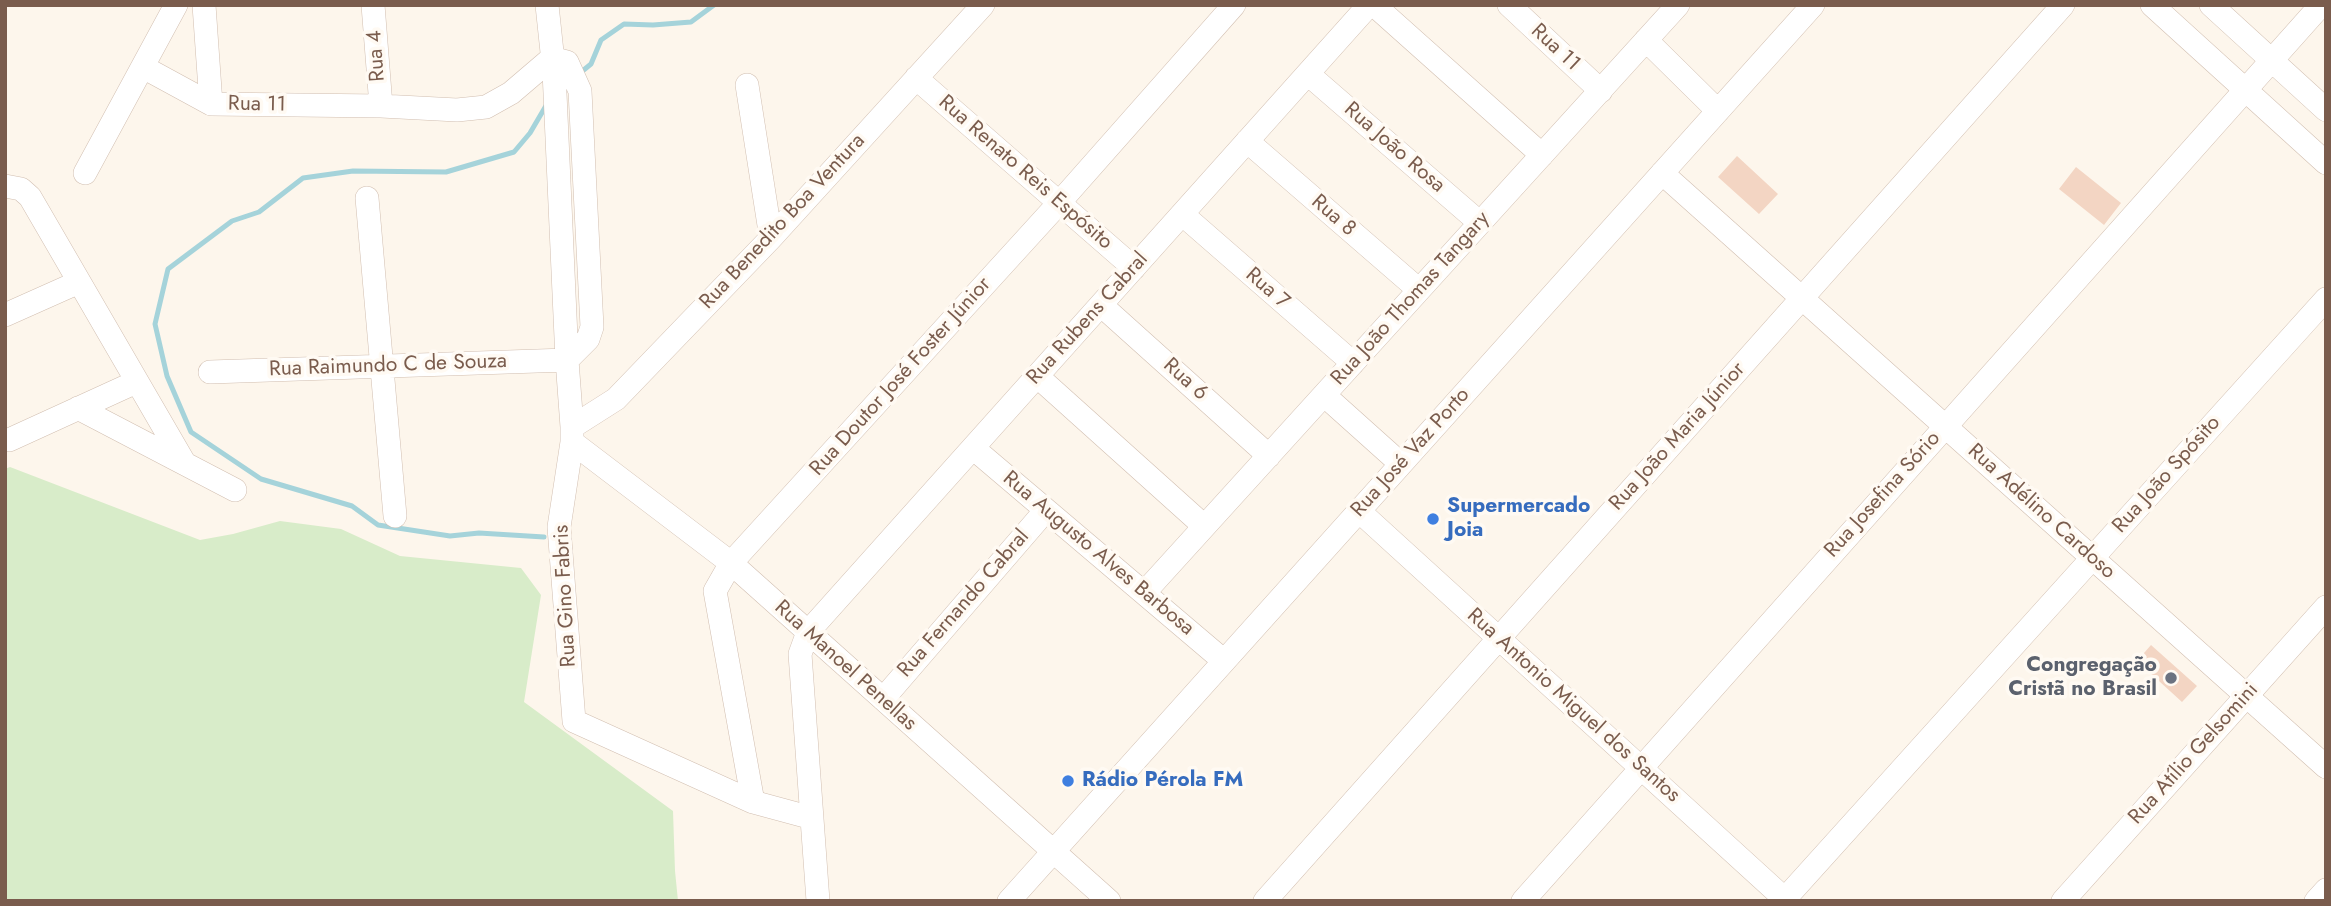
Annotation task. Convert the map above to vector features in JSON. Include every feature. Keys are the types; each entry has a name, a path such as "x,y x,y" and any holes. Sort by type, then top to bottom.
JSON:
{"street":[{"path":"85,173 176,5"},
{"path":"204,5 211,104"},
{"name":"Rua 4","path":"373,5 380,106"},
{"name":"Rua Gino Fabris","path":"548,5 558,64 556,111 566,360 572,435 559,527 574,721 753,802 812,818"},
{"name":"Rua Benedito Boa Ventura","path":"572,435 616,399 771,238 983,5"},
{"name":"Rua Doutor José Foster Júnior","path":"753,802 715,591 731,563 1059,203 1234,5"},
{"name":"Rua Rubens Cabral","path":"808,632 1369,5"},
{"path":"1374,5 1542,155"},
{"name":"Rua 11","path":"1509,5 1601,91"},
{"name":"Rua João Thomas Tangary","path":"1144,593 1678,5"},
{"name":"Rua José Vaz Porto","path":"1009,901 1813,5"},
{"name":"Rua João Maria Júnior","path":"1265,901 2063,5"},
{"path":"2152,5 2326,163"},
{"path":"2211,5 2326,110"},
{"path":"2271,61 2321,5"},
{"path":"1646,40 1718,111"},
{"name":"Rua Josefina Sório","path":"1523,901 2271,61"},
{"path":"558,64 580,91 592,327 588,340 566,360"},
{"name":"Rua 11","path":"143,67 211,104 380,106 457,110 486,107 558,64"},
{"name":"Rua João Rosa","path":"1308,74 1480,223"},
{"name":"Rua Renato Reis Espósito","path":"916,78 1134,268"},
{"path":"747,85 771,238"},
{"name":"Rua 8","path":"1247,141 1419,290"},
{"name":"Rua Adélino Cardoso","path":"1662,173 2326,767"},
{"path":"5,186 21,189 30,197 186,464"},
{"path":"367,198 396,516"},
{"name":"Rua 7","path":"1182,214 1353,363"},
{"path":"5,315 79,282"},
{"name":"Rua João Spósito","path":"1785,900 2326,299"},
{"name":"Rua 6","path":"1101,304 1269,456"},
{"name":"Rua Raimundo C de Souza","path":"210,372 566,360"},
{"path":"1037,376 1205,526"},
{"path":"9,440 136,382"},
{"path":"1324,395 1401,464"},
{"path":"78,408 235,490"},
{"name":"Rua Manoel Penellas","path":"572,435 731,563 1109,901"},
{"name":"Rua Augusto Alves Barbosa","path":"973,447 1224,662"},
{"name":"Rua Fernando Cabral","path":"883,699 1046,510"},
{"name":"Rua Antonio Miguel dos Santos","path":"1359,511 1785,900"},
{"name":"Rua Atílio Gelsomini","path":"2063,901 2326,607"},
{"path":"808,632 800,654 818,901"},
{"path":"2316,901 2326,890"}],"green space":[{"path":"10,467 200,540 280,521 341,529 400,556 521,568 541,595 524,702 673,811 678,901 5,901 5,469"}],"building":[{"path":"1737,156 1778,194 1759,214 1718,177"},
{"path":"2076,167 2121,203 2104,225 2059,189"},
{"name":"Congregação Cristã no Brasil","path":"2151,645 2197,686 2182,702 2137,661"}],"waterway":[{"path":"580,73 591,64 601,40 624,24 691,22 714,5"},
{"path":"544,537 479,533 450,536 378,525 352,506 261,479 191,432 167,376 155,324 168,269 232,221 259,212 303,178 353,171 446,172 514,152 530,133 547,104"}],"place":[{"name":"Supermercado Joia","path":"1433,519"},
{"name":"Congregação Cristã no Brasil","path":"2171,678"},
{"name":"Rádio Pérola FM","path":"1068,781"}]}
